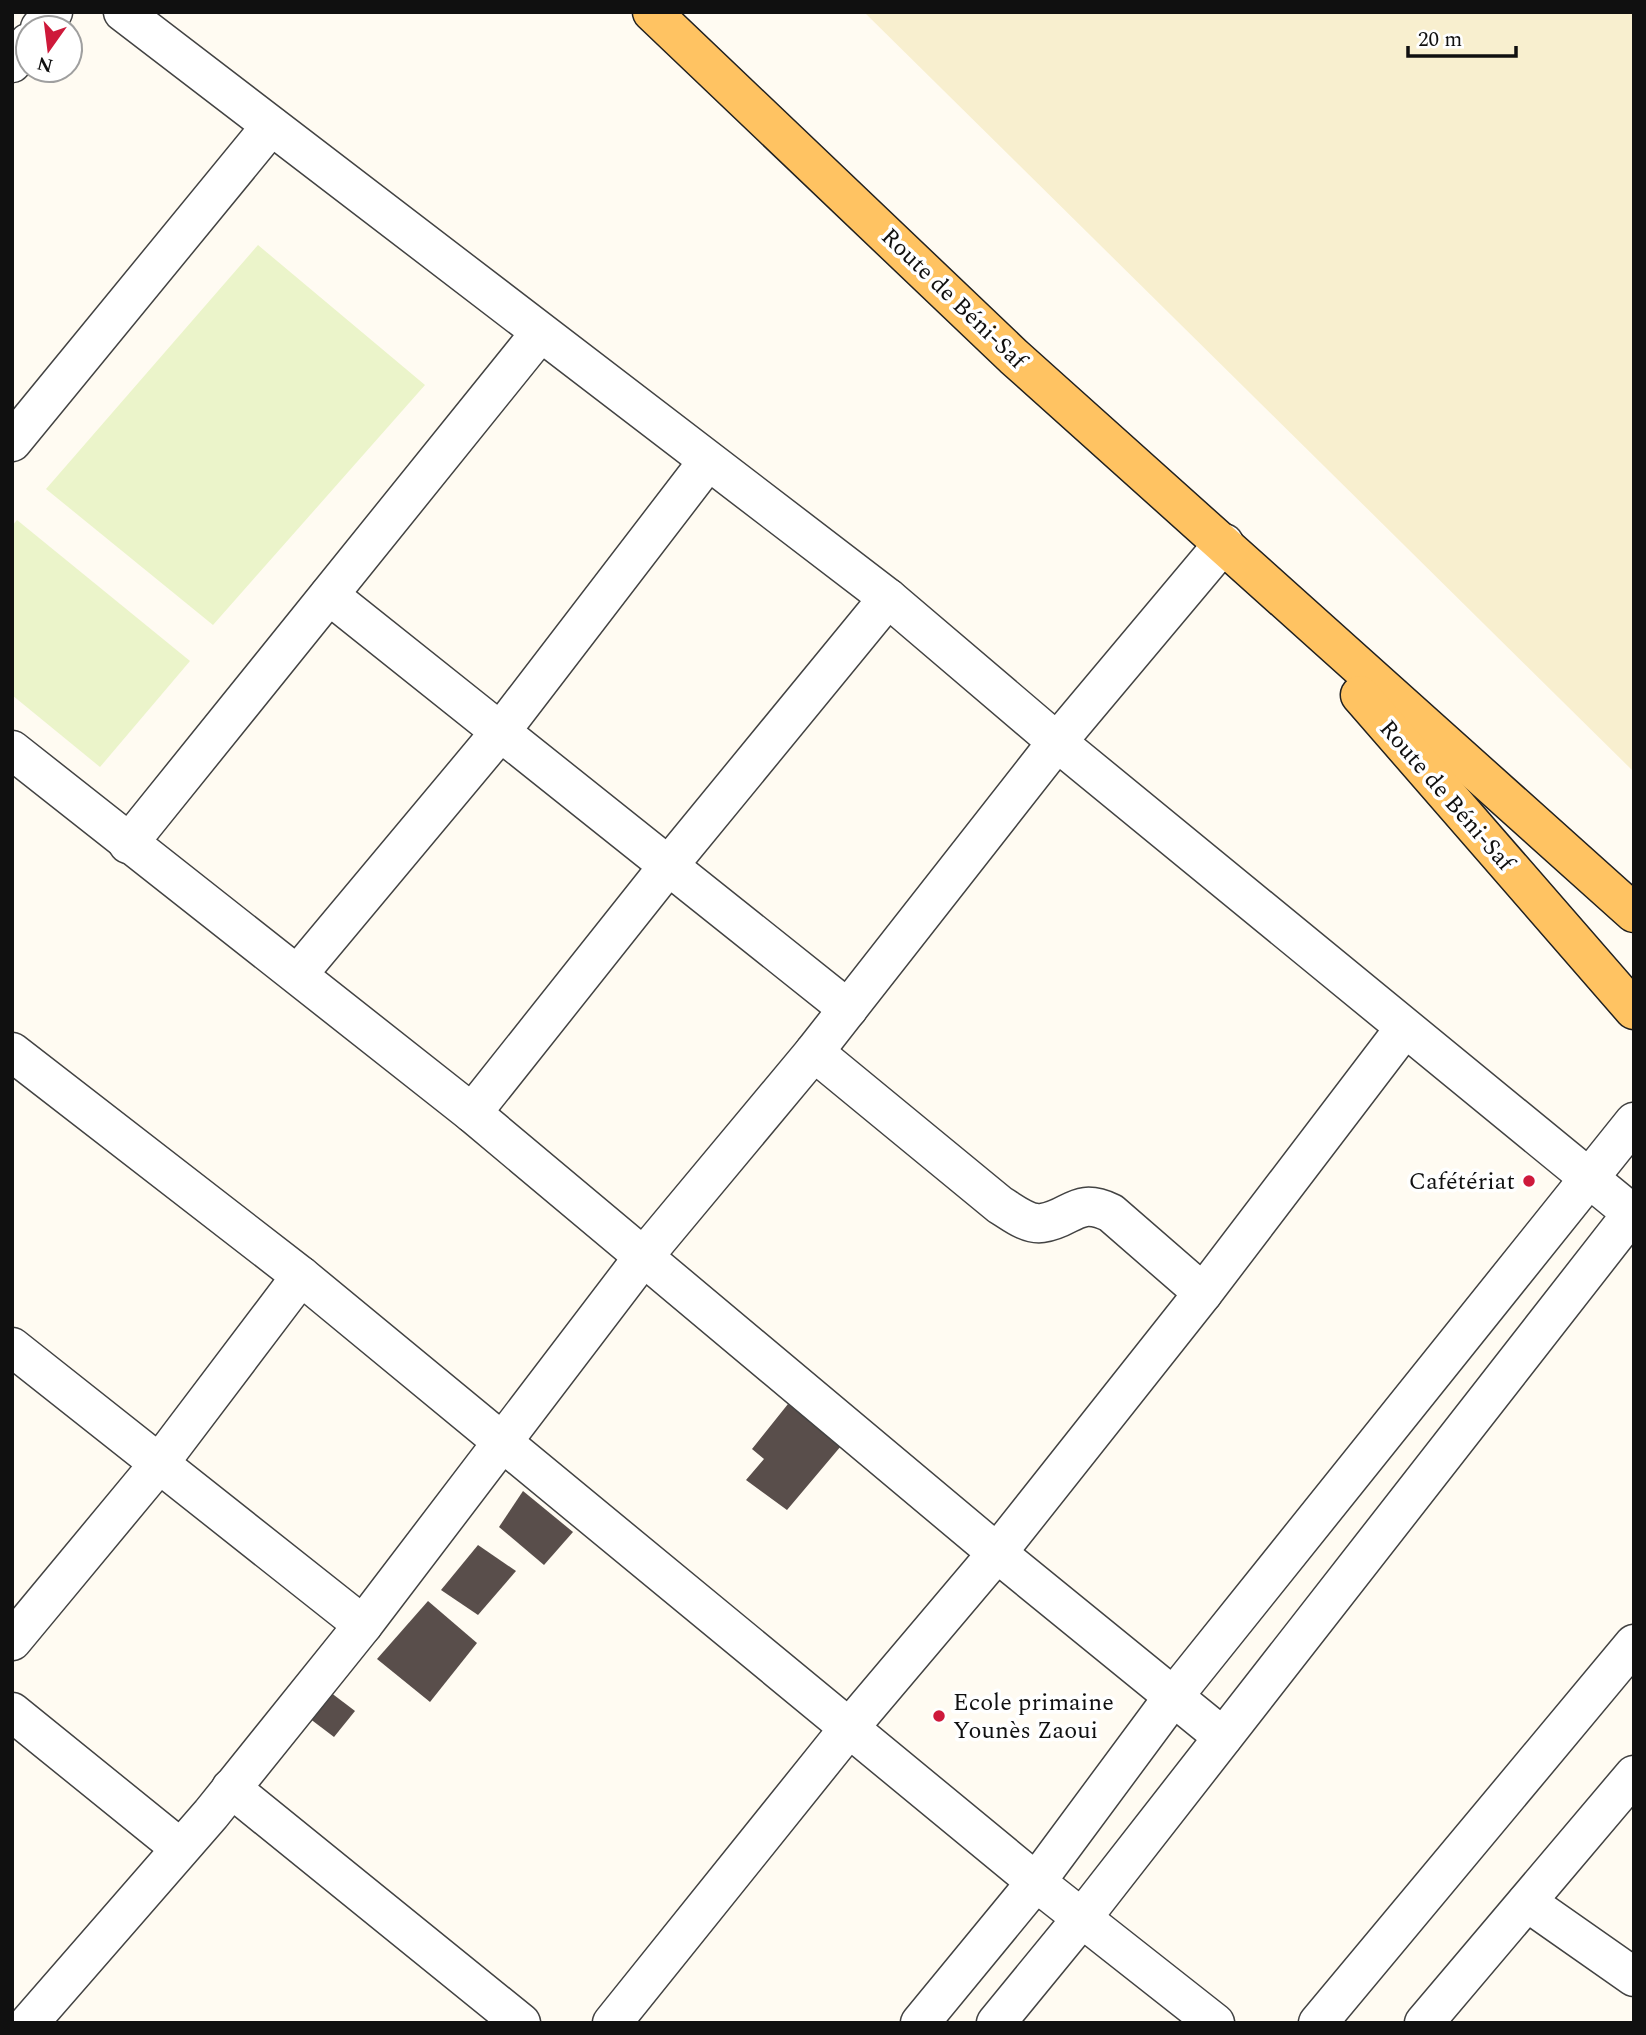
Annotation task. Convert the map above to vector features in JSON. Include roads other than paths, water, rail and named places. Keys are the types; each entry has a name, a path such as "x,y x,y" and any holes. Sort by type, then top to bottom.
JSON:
{"main road":[{"name":"Route de Béni-Saf","path":"652,12 1014,357 1634,913"},
{"name":"Route de Béni-Saf","path":"1260,579 1634,1010"}],"street":[{"path":"123,12 888,598 1057,742 1404,1029 1633,1214 1082,1918 996,2023"},
{"path":"12,442 271,126"},
{"path":"128,844 540,333"},
{"path":"298,974 501,732 708,461"},
{"path":"30,2023 231,1788 363,1625 644,1256 814,1052 1057,742 1224,543"},
{"path":"329,595 848,1009"},
{"path":"472,1113 669,865 888,598"},
{"path":"12,750 472,1113 997,1553 1223,1737"},
{"path":"612,2023 849,1728 997,1553 1203,1293 1404,1029"},
{"path":"814,1052 1000,1205 1021,1219 1040,1224 1073,1209 1088,1205 1098,1207 1111,1213 1203,1293"},
{"path":"18,1067 301,1276 1036,1882 1215,2023"},
{"path":"920,2023 1036,1882 1173,1697 1634,1122"},
{"path":"12,1641 158,1465 301,1276"},
{"path":"12,1347 363,1625"},
{"path":"1318,2023 1634,1644"},
{"path":"12,1712 180,1848"},
{"path":"1424,2023 1634,1775"},
{"path":"231,1788 521,2023"},
{"path":"1527,1902 1634,1977"}],"place":[{"name":"Cafétériat","path":"1529,1181"},
{"name":"Ecole primaine Younès Zaoui","path":"939,1716"}]}
